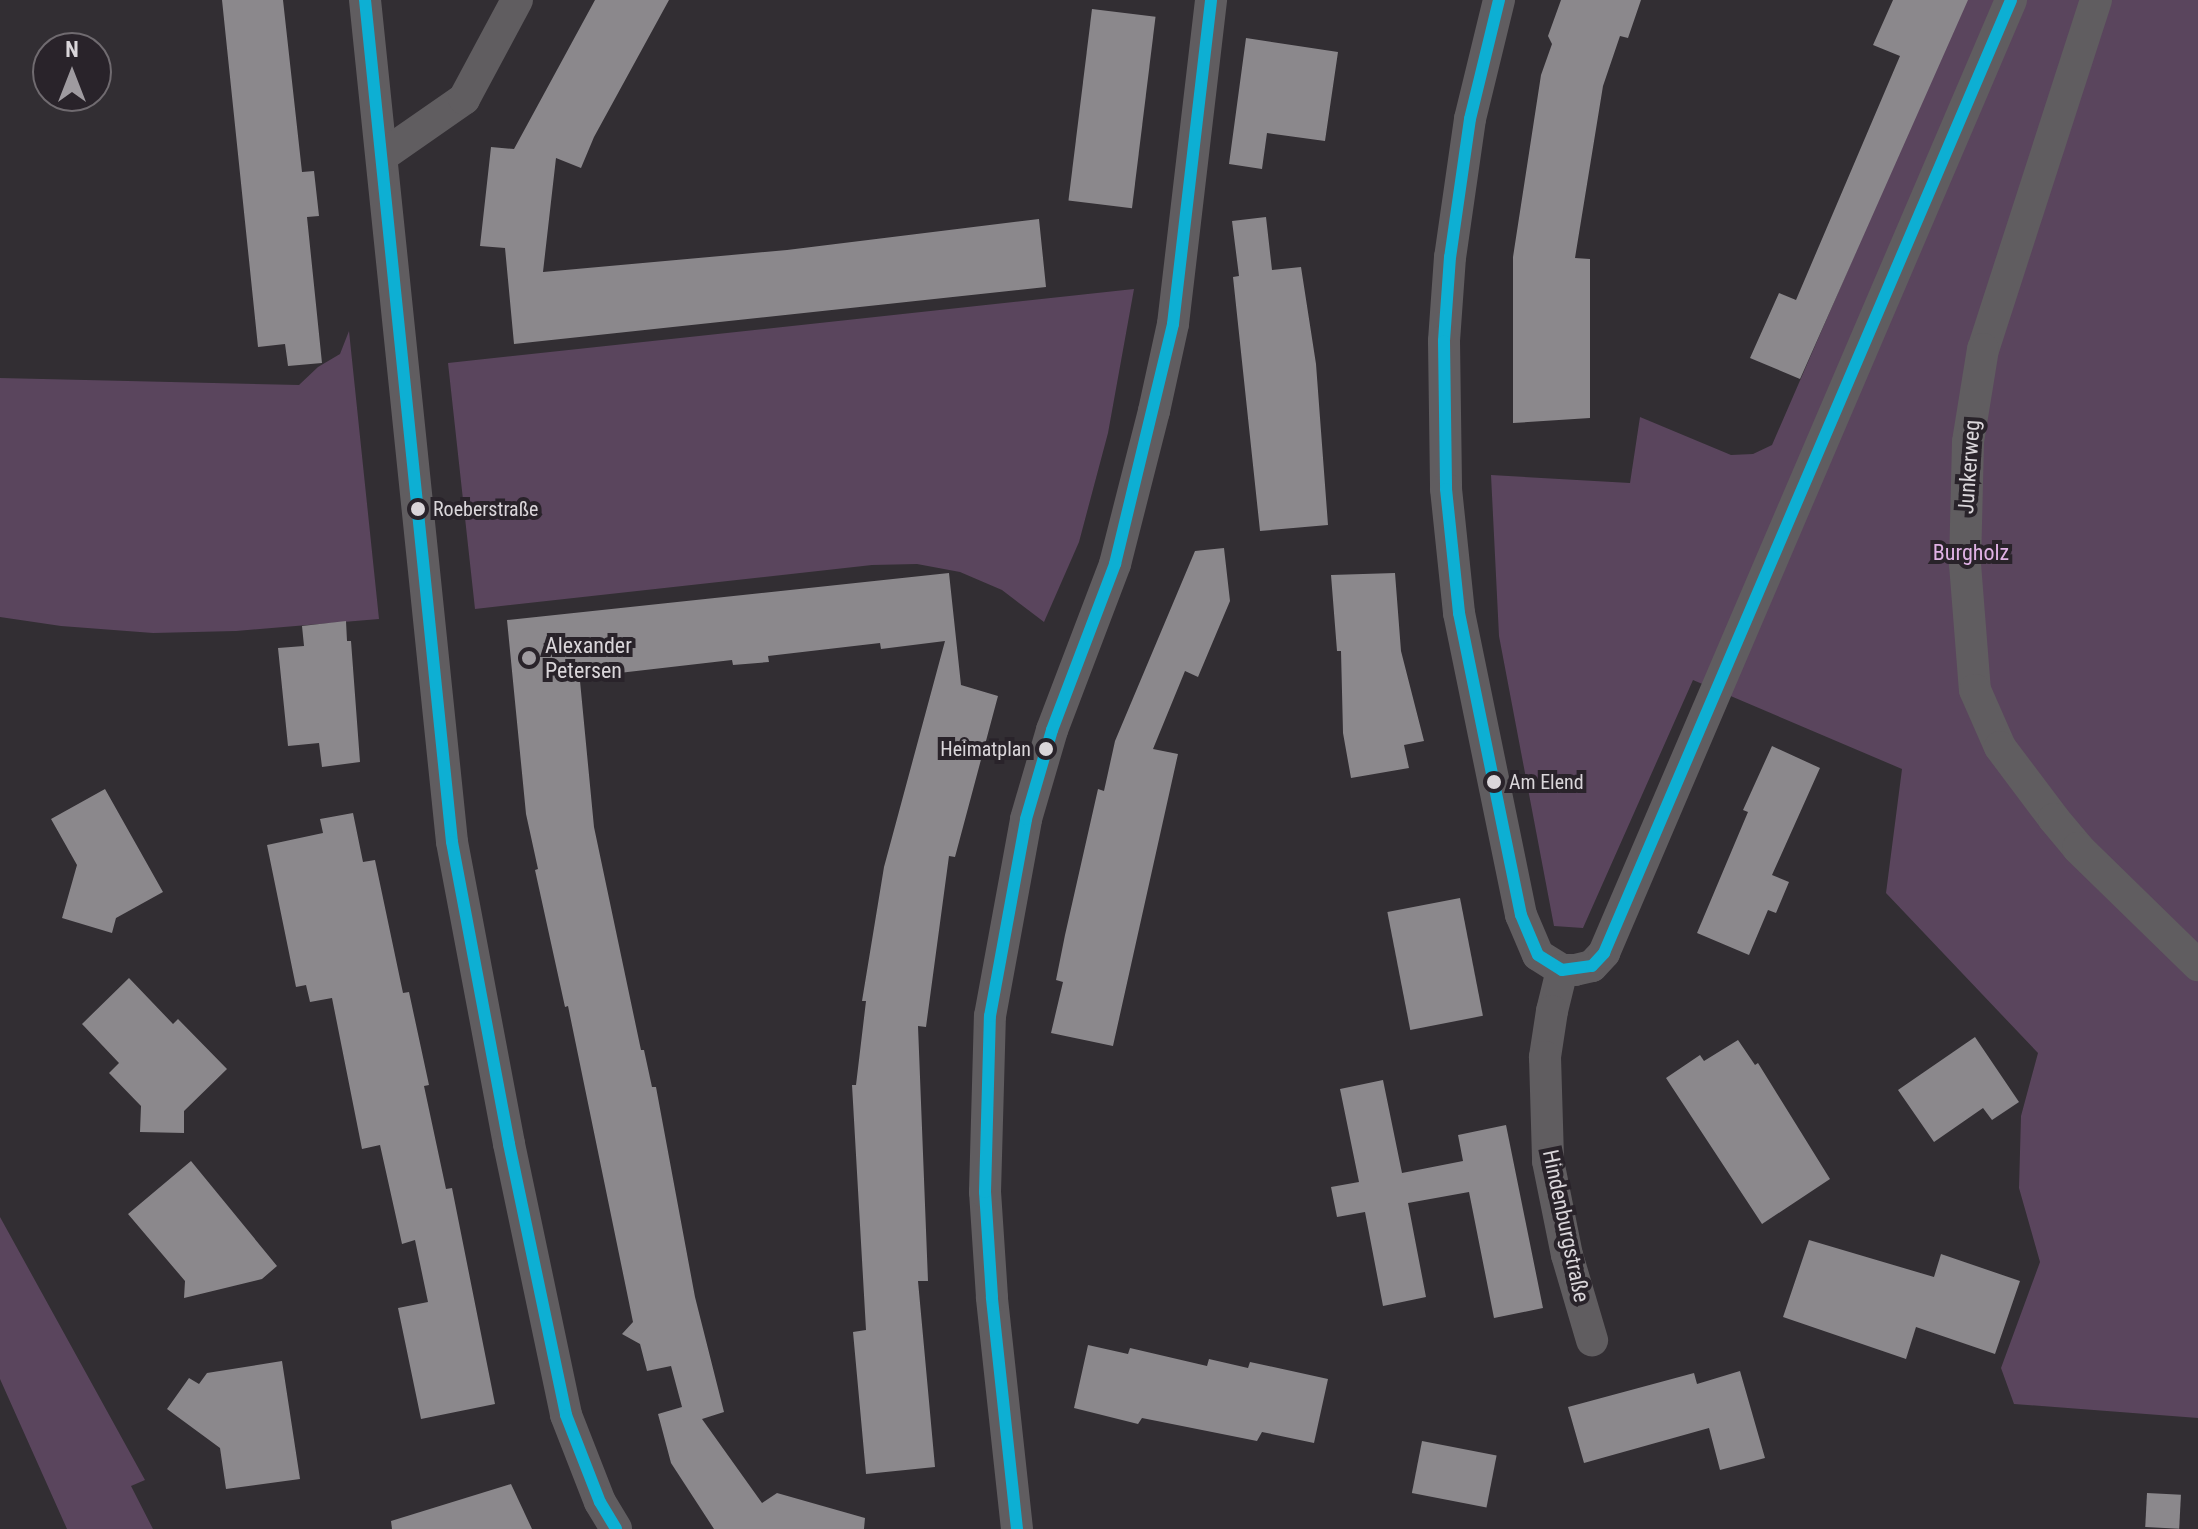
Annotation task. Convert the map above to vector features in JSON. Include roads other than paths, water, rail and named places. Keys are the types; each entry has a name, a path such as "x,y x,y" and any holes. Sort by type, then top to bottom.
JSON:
{"street":[{"path":"365,0 452,842 509,1144 566,1415 590,1479 616,1529"},
{"path":"382,156 464,99 517,0"},
{"path":"1017,1529 992,1297 985,1192 990,1016 1026,819 1052,730 1115,564 1173,324 1211,0"},
{"path":"1499,0 1472,105 1451,243 1444,341 1446,489 1459,613 1521,915 1538,955 1562,970 1592,966 1604,953 2011,0"},
{"name":"Junkerweg","path":"2096,0 1983,349 1967,457 1965,564 1975,690 2000,747 2054,819 2078,848 2198,965"},
{"name":"Hindenburgstraße","path":"1562,970 1545,1057 1548,1161 1567,1255 1592,1340"}],"place":[{"name":"Roeberstraße","path":"418,509"},
{"name":"Alexander Petersen","path":"529,658"},
{"name":"Heimatplan","path":"1046,749"},
{"name":"Am Elend","path":"1494,782"}],"park label":[{"name":"Burgholz","path":"1971,553"}]}
